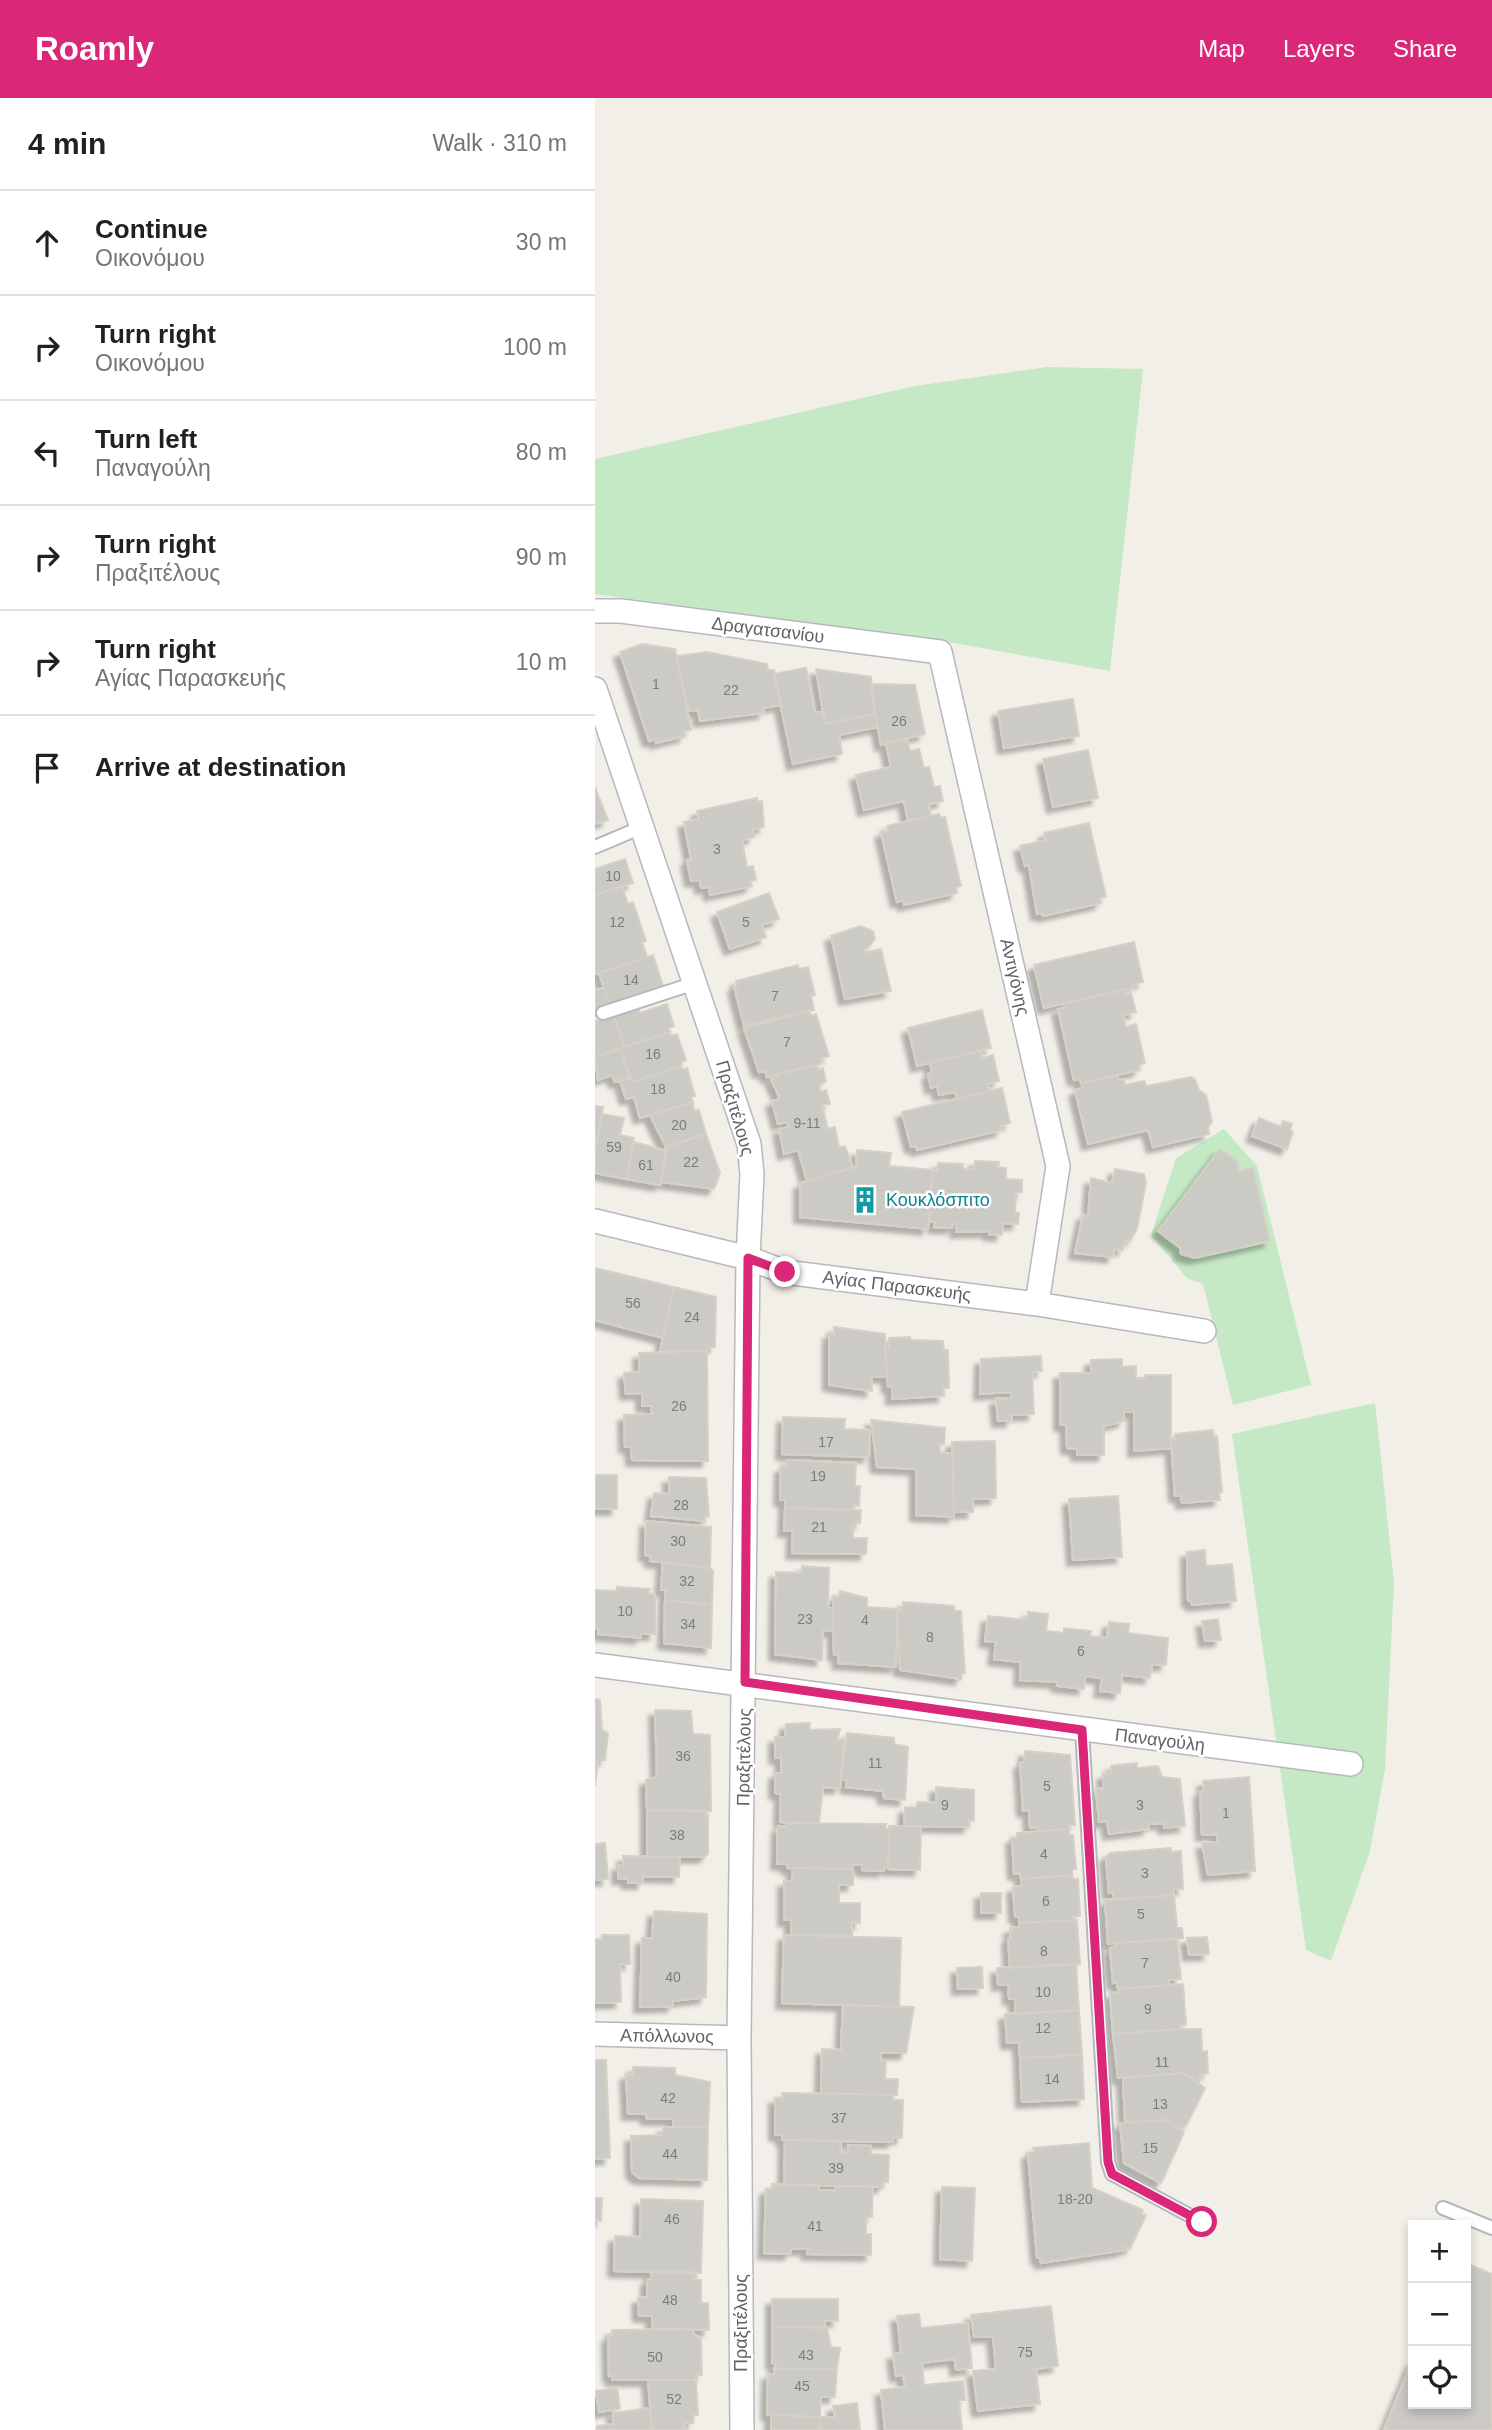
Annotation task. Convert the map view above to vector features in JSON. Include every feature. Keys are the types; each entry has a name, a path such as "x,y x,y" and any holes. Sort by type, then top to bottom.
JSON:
{"street":[{"name":"Δραγατσανίου","path":"595,611 621,611 940,652"},
{"name":"Αντιγόνης","path":"940,652 1058,1166 1037,1304"},
{"name":"Πραξιτέλους","path":"595,689 749,1144 752,1174 748,1258 739,2038 742,2430"},
{"name":"Αγίας Παρασκευής","path":"595,1221 748,1258 785,1272 1037,1304 1204,1331"},
{"name":"Παναγούλη","path":"595,1665 745,1682 1082,1730 1351,1764"},
{"name":"Απόλλωνος","path":"595,2034 739,2038"}],"lane":[{"path":"595,847 642,827"},
{"path":"603,1013 695,983"},
{"path":"1082,1730 1108,2162 1112,2174 1202,2222"},
{"path":"1443,2208 1492,2228"}],"green space":[{"path":"1047,367 1143,369 1110,671 954,643 595,594 595,459 915,386"},
{"path":"1224,1129 1257,1166 1311,1385 1233,1405 1203,1284 1187,1278 1151,1235 1176,1158"},
{"path":"1375,1403 1394,1582 1385,1769 1370,1851 1331,1961 1306,1950 1232,1434"}],"building":[{"path":"642,644 675,649 691,730 684,731 685,736 656,743 655,739 649,741 620,652"},
{"path":"707,652 767,664 768,670 774,670 781,705 763,708 764,713 700,721 698,710 689,711 676,656"},
{"path":"806,668 815,713 824,712 825,724 875,714 878,727 839,735 842,754 793,764 774,674"},
{"path":"816,669 871,677 875,714 825,724"},
{"path":"870,684 915,685 925,734 881,745"},
{"path":"1073,699 1079,736 1004,748 998,711"},
{"path":"907,739 910,751 919,749 924,768 929,767 934,787 940,786 943,801 929,804 931,816 908,821 904,801 864,810 856,775 891,767 886,743"},
{"path":"1088,750 1098,798 1053,807 1043,759"},
{"path":"595,787 608,820 595,824"},
{"path":"757,798 758,802 762,801 764,827 753,829 754,837 742,840 747,867 753,866 756,880 750,881 752,886 710,895 709,887 701,888 700,880 691,881 687,860 691,859 684,822 699,819 697,811"},
{"path":"939,814 941,818 945,817 961,886 956,887 957,893 904,905 903,900 897,902 881,832 888,831 887,826"},
{"path":"1089,823 1106,897 1100,898 1101,903 1043,916 1042,913 1037,914 1029,865 1025,866 1020,846 1046,840 1044,833"},
{"path":"625,859 633,883 595,895 595,869"},
{"path":"622,886 628,904 633,902 646,941 642,942 647,957 595,974 595,895"},
{"path":"769,893 779,919 762,925 766,937 730,949 717,912"},
{"path":"860,926 873,931 875,939 863,953 881,949 891,991 845,999 831,936"},
{"path":"1134,942 1143,982 1133,984 1134,988 1044,1008 1034,965"},
{"path":"653,955 664,989 610,1006 599,973"},
{"path":"798,965 799,969 808,967 815,995 811,996 814,1010 744,1025 734,987 737,986 736,981"},
{"path":"604,988 610,1006 595,1011 595,990"},
{"path":"1126,989 1126,994 1131,993 1136,1012 1123,1015 1126,1027 1136,1024 1145,1063 1139,1065 1140,1070 1081,1083 1080,1079 1074,1080 1058,1009 1065,1008 1064,1003"},
{"path":"667,1004 674,1026 668,1028 670,1032 625,1047 614,1015 638,1007 640,1013"},
{"path":"982,1010 991,1048 917,1066 908,1028"},
{"path":"810,1011 810,1016 816,1014 829,1056 821,1058 822,1063 817,1065 767,1077 765,1071 759,1072 744,1028"},
{"path":"614,1015 625,1047 595,1057 595,1021"},
{"path":"670,1032 671,1036 677,1034 686,1060 680,1063 681,1066 632,1082 620,1048"},
{"path":"620,1048 630,1078 615,1082 612,1075 598,1080 595,1057"},
{"path":"981,1051 983,1058 993,1055 999,1081 988,1084 990,1091 957,1099 955,1092 939,1095 937,1086 931,1088 928,1074 932,1073 930,1063"},
{"path":"817,1065 818,1070 823,1068 826,1081 819,1086 820,1092 826,1090 830,1104 822,1105 828,1129 835,1127 839,1147 845,1146 853,1167 807,1181 798,1150 784,1154 779,1129 789,1127 787,1122 778,1124 772,1101 780,1099 771,1079 778,1077 777,1074"},
{"path":"681,1066 683,1070 687,1068 695,1096 691,1097 693,1102 640,1118 634,1097 626,1099 620,1080 630,1078 632,1082"},
{"path":"1118,1075 1118,1079 1124,1079 1125,1085 1144,1081 1147,1086 1191,1077 1195,1079 1199,1090 1206,1095 1212,1122 1208,1127 1209,1134 1153,1147 1148,1130 1088,1144 1075,1090 1083,1088 1081,1083"},
{"path":"1002,1088 1010,1123 1000,1126 1002,1130 917,1150 916,1146 911,1147 902,1112"},
{"path":"693,1102 694,1111 699,1110 706,1134 666,1147 650,1115"},
{"path":"595,1106 603,1107 595,1151"},
{"path":"602,1114 624,1118 620,1135 634,1138 626,1179 595,1173 595,1151"},
{"path":"1259,1118 1281,1127 1283,1121 1292,1124 1290,1130 1293,1132 1287,1149 1252,1136"},
{"path":"706,1134 720,1173 714,1189 661,1182 666,1147"},
{"path":"634,1142 667,1151 660,1185 626,1179"},
{"path":"1220,1149 1237,1161 1239,1171 1253,1168 1270,1241 1195,1258 1181,1254 1180,1248 1158,1231"},
{"name":"Κουκλόσπιτο","path":"857,1150 891,1153 889,1166 933,1170 928,1229 800,1217 800,1183 856,1167"},
{"path":"975,1161 999,1162 998,1167 1006,1168 1006,1179 1022,1180 1022,1192 1016,1192 1015,1213 1019,1213 1018,1224 1003,1223 1002,1235 989,1234 989,1231 956,1232 957,1224 953,1224 952,1228 934,1227 935,1222 929,1221 933,1170 937,1171 938,1163 963,1164 963,1169 974,1170"},
{"path":"1115,1169 1144,1174 1146,1182 1137,1229 1130,1241 1125,1240 1123,1250 1114,1249 1113,1257 1075,1253 1083,1214 1088,1217 1091,1178 1112,1183"},
{"path":"595,1268 674,1287 663,1338 595,1320"},
{"path":"674,1287 716,1297 715,1347 707,1348 707,1351 660,1352"},
{"path":"834,1327 885,1334 887,1377 871,1376 872,1391 829,1385 829,1333 834,1334"},
{"path":"910,1337 911,1340 943,1341 944,1350 948,1350 949,1388 943,1388 944,1396 892,1399 892,1387 888,1387 885,1347 889,1347 889,1338"},
{"path":"707,1351 708,1461 632,1460 631,1447 625,1447 624,1415 652,1414 651,1406 642,1406 642,1393 626,1394 624,1373 640,1372 639,1353"},
{"path":"1041,1356 1042,1371 1032,1372 1034,1414 1011,1415 1012,1421 998,1421 996,1399 1011,1398 1011,1392 980,1394 981,1359"},
{"path":"1122,1359 1122,1367 1136,1366 1136,1378 1145,1378 1145,1375 1171,1375 1171,1448 1134,1451 1134,1412 1124,1412 1124,1421 1104,1426 1104,1455 1077,1455 1077,1449 1067,1448 1066,1425 1060,1425 1060,1373 1091,1373 1091,1360"},
{"path":"783,1417 845,1419 844,1429 870,1430 869,1457 782,1454"},
{"path":"871,1420 945,1428 944,1444 939,1444 940,1453 953,1453 954,1517 916,1515 916,1469 877,1467"},
{"path":"1213,1430 1214,1436 1217,1436 1222,1492 1219,1492 1220,1500 1182,1503 1181,1496 1175,1496 1171,1440 1175,1440 1175,1434"},
{"path":"995,1441 996,1498 973,1499 973,1512 954,1512 952,1442"},
{"path":"787,1460 856,1463 855,1486 860,1486 859,1506 854,1505 854,1510 785,1508 785,1500 780,1500 781,1467 787,1467"},
{"path":"595,1475 617,1475 617,1509 595,1509"},
{"path":"669,1477 706,1478 709,1517 705,1516 705,1521 651,1516 654,1493 669,1494"},
{"path":"1118,1496 1122,1557 1073,1560 1069,1499"},
{"path":"785,1508 861,1510 860,1523 853,1523 853,1538 867,1538 866,1554 792,1553 793,1531 784,1531"},
{"path":"646,1521 711,1527 710,1568 650,1561 651,1556 645,1555"},
{"path":"1205,1550 1206,1566 1232,1564 1236,1601 1192,1605 1191,1601 1188,1601 1187,1552"},
{"path":"663,1562 710,1568 713,1571 712,1605 665,1600 666,1590 661,1590"},
{"path":"802,1566 829,1568 828,1608 833,1608 834,1631 823,1630 822,1660 775,1654 776,1572 801,1573"},
{"path":"617,1587 650,1589 648,1593 655,1594 655,1634 641,1634 641,1638 598,1634 599,1629 595,1628 595,1590 616,1591"},
{"path":"840,1591 867,1598 867,1607 897,1609 896,1667 838,1663 839,1655 834,1655 833,1596 838,1597"},
{"path":"665,1600 712,1605 711,1648 664,1643"},
{"path":"903,1602 954,1606 954,1611 961,1611 965,1673 962,1672 961,1679 900,1670 897,1609 902,1610"},
{"path":"1028,1612 1048,1614 1046,1631 1064,1633 1064,1628 1091,1631 1090,1636 1107,1638 1109,1622 1129,1624 1128,1633 1168,1638 1166,1665 1152,1664 1150,1678 1122,1675 1120,1693 1100,1691 1102,1678 1085,1676 1084,1689 1057,1686 1058,1682 1020,1680 1021,1662 994,1659 996,1642 985,1641 988,1616 1028,1620"},
{"path":"1218,1619 1221,1640 1205,1641 1202,1621"},
{"path":"595,1699 600,1700 602,1730 608,1733 605,1760 598,1760 595,1786"},
{"path":"655,1710 691,1711 693,1734 710,1735 711,1811 647,1810 646,1780 657,1777"},
{"path":"810,1723 809,1730 840,1729 837,1740 844,1739 840,1788 823,1787 819,1823 780,1822 781,1794 775,1793 775,1773 781,1773 781,1757 775,1758 775,1737 785,1737 786,1724"},
{"path":"847,1733 894,1738 894,1744 908,1747 905,1800 884,1798 883,1791 846,1787 847,1780 841,1779"},
{"path":"1025,1751 1070,1755 1075,1825 1069,1825 1069,1829 1039,1831 1038,1828 1030,1828 1029,1810 1023,1811 1020,1763 1024,1762"},
{"path":"1137,1763 1137,1768 1158,1766 1162,1777 1180,1779 1185,1826 1164,1828 1164,1823 1148,1824 1149,1829 1109,1834 1107,1821 1099,1822 1096,1789 1104,1788 1103,1774 1111,1773 1111,1766"},
{"path":"1249,1777 1255,1871 1208,1875 1202,1843 1217,1842 1217,1834 1202,1835 1200,1791 1204,1791 1203,1781"},
{"path":"936,1787 974,1790 974,1821 969,1820 969,1827 904,1826 905,1807 917,1808 917,1802 936,1803"},
{"path":"647,1810 705,1811 705,1815 708,1815 708,1854 704,1857 647,1857"},
{"path":"786,1823 886,1824 885,1829 889,1829 888,1866 884,1871 862,1870 862,1865 853,1865 853,1869 787,1868 787,1864 777,1864 778,1826 786,1827"},
{"path":"889,1826 921,1826 920,1870 888,1869"},
{"path":"1069,1829 1069,1835 1073,1835 1076,1869 1072,1869 1072,1875 1021,1879 1020,1873 1014,1874 1012,1838 1017,1838 1017,1833"},
{"path":"605,1843 608,1879 595,1880 595,1844"},
{"path":"1171,1848 1171,1852 1181,1851 1183,1889 1174,1889 1174,1895 1113,1900 1113,1893 1109,1893 1106,1857 1110,1853"},
{"path":"623,1856 680,1857 679,1877 643,1876 643,1883 628,1883 628,1879 618,1878 618,1865 624,1866"},
{"path":"793,1868 853,1869 853,1885 839,1885 839,1903 860,1903 860,1923 852,1922 852,1936 791,1935 791,1920 784,1920 784,1881 792,1881"},
{"path":"1072,1875 1073,1879 1078,1879 1080,1916 1073,1916 1074,1920 1019,1923 1019,1917 1015,1917 1013,1887 1022,1886 1021,1879"},
{"path":"981,1893 1001,1893 1001,1913 981,1913"},
{"path":"1174,1895 1177,1928 1182,1928 1183,1938 1108,1944 1105,1900"},
{"path":"654,1911 707,1914 706,1997 673,2001 673,2006 640,2007 642,1938 652,1938"},
{"path":"1077,1920 1080,1964 1010,1968 1010,1928 1019,1927 1019,1923"},
{"path":"602,1935 629,1935 630,1964 620,1964 621,2002 595,2003 595,1939 602,1940"},
{"path":"784,1935 901,1938 899,2007 782,2003"},
{"path":"1207,1937 1209,1954 1189,1955 1187,1938"},
{"path":"1177,1939 1181,1979 1169,1980 1169,1985 1118,1989 1117,1982 1113,1983 1110,1948 1115,1947 1115,1943"},
{"path":"1076,1964 1079,2010 1015,2014 1015,1999 1009,1999 1008,1984 998,1985 997,1968"},
{"path":"982,1967 983,1988 958,1989 957,1968"},
{"path":"1183,1984 1186,2025 1180,2025 1180,2029 1113,2034 1110,1993 1118,1992 1118,1989"},
{"path":"843,2005 914,2007 906,2053 881,2053 880,2061 886,2061 885,2079 898,2079 897,2095 821,2093 822,2049 841,2050"},
{"path":"1079,2010 1082,2055 1020,2058 1019,2043 1007,2043 1005,2014"},
{"path":"1201,2029 1202,2052 1207,2051 1208,2073 1201,2075 1199,2082 1183,2073 1118,2078 1113,2034"},
{"path":"1082,2055 1084,2099 1022,2102 1020,2058"},
{"path":"595,2060 606,2060 610,2158 595,2159"},
{"path":"633,2067 675,2068 675,2075 710,2082 708,2127 673,2127 673,2119 647,2119 646,2114 628,2114 626,2074 633,2075"},
{"path":"1183,2073 1205,2088 1186,2126 1182,2125 1180,2129 1167,2120 1125,2122 1123,2078"},
{"path":"782,2093 893,2095 893,2100 903,2100 902,2138 893,2138 893,2142 782,2140 782,2135 775,2135 775,2098 783,2098"},
{"path":"1167,2120 1184,2132 1161,2183 1124,2163 1120,2123"},
{"path":"664,2127 708,2127 707,2180 639,2178 632,2172 631,2136 661,2135"},
{"path":"785,2140 841,2141 840,2152 848,2152 848,2145 871,2146 871,2154 889,2155 888,2182 883,2182 883,2187 784,2185"},
{"path":"1089,2143 1092,2188 1143,2210 1141,2214 1146,2215 1130,2249 1125,2247 1124,2250 1041,2263 1040,2258 1037,2258 1028,2153 1034,2152 1033,2148"},
{"path":"772,2184 819,2185 819,2190 835,2191 835,2186 873,2186 872,2217 866,2217 866,2234 871,2234 871,2255 807,2254 808,2249 791,2249 790,2254 764,2253 766,2189 772,2189"},
{"path":"942,2187 975,2188 972,2261 940,2259"},
{"path":"595,2198 602,2198 601,2221 595,2220"},
{"path":"641,2199 703,2201 701,2273 614,2271 615,2236 640,2237"},
{"path":"1471,2265 1492,2274 1492,2430 1384,2430 1408,2371 1408,2409 1471,2409"},
{"path":"651,2272 694,2272 694,2280 701,2280 701,2303 708,2303 709,2330 652,2329 652,2316 639,2316 638,2298 647,2297 647,2279 651,2279"},
{"path":"772,2299 838,2299 838,2321 825,2320 824,2328 772,2327"},
{"path":"1051,2306 1058,2366 1036,2369 1040,2404 978,2411 973,2371 996,2369 993,2336 974,2337 971,2315"},
{"path":"919,2314 921,2328 968,2323 972,2368 956,2370 955,2359 922,2363 924,2385 963,2381 965,2400 959,2400 962,2430 885,2430 881,2390 905,2387 903,2375 896,2376 893,2354 901,2353 897,2316"},
{"path":"772,2327 827,2328 831,2347 840,2348 837,2368 774,2369 777,2364 772,2363"},
{"path":"693,2329 694,2334 701,2339 702,2375 696,2375 696,2380 612,2380 612,2375 609,2376 608,2336 612,2336 612,2330"},
{"path":"837,2368 835,2397 821,2397 820,2417 767,2414 768,2374 774,2374 774,2369"},
{"path":"648,2380 696,2380 698,2415 693,2415 693,2423 684,2423 685,2430 652,2430"},
{"path":"617,2388 620,2409 599,2412 596,2391"},
{"path":"857,2403 860,2430 819,2430 820,2417 835,2417 833,2406"},
{"path":"650,2408 652,2430 597,2430 597,2426 613,2424 613,2413"},
{"path":"771,2415 820,2417 819,2430 771,2430"}],"place":[{"name":"Κουκλόσπιτο","path":"865,1200"}],"route":[{"path":"785,1272 748,1258 745,1682 1082,1730 1108,2162 1112,2174 1202,2222"}]}
